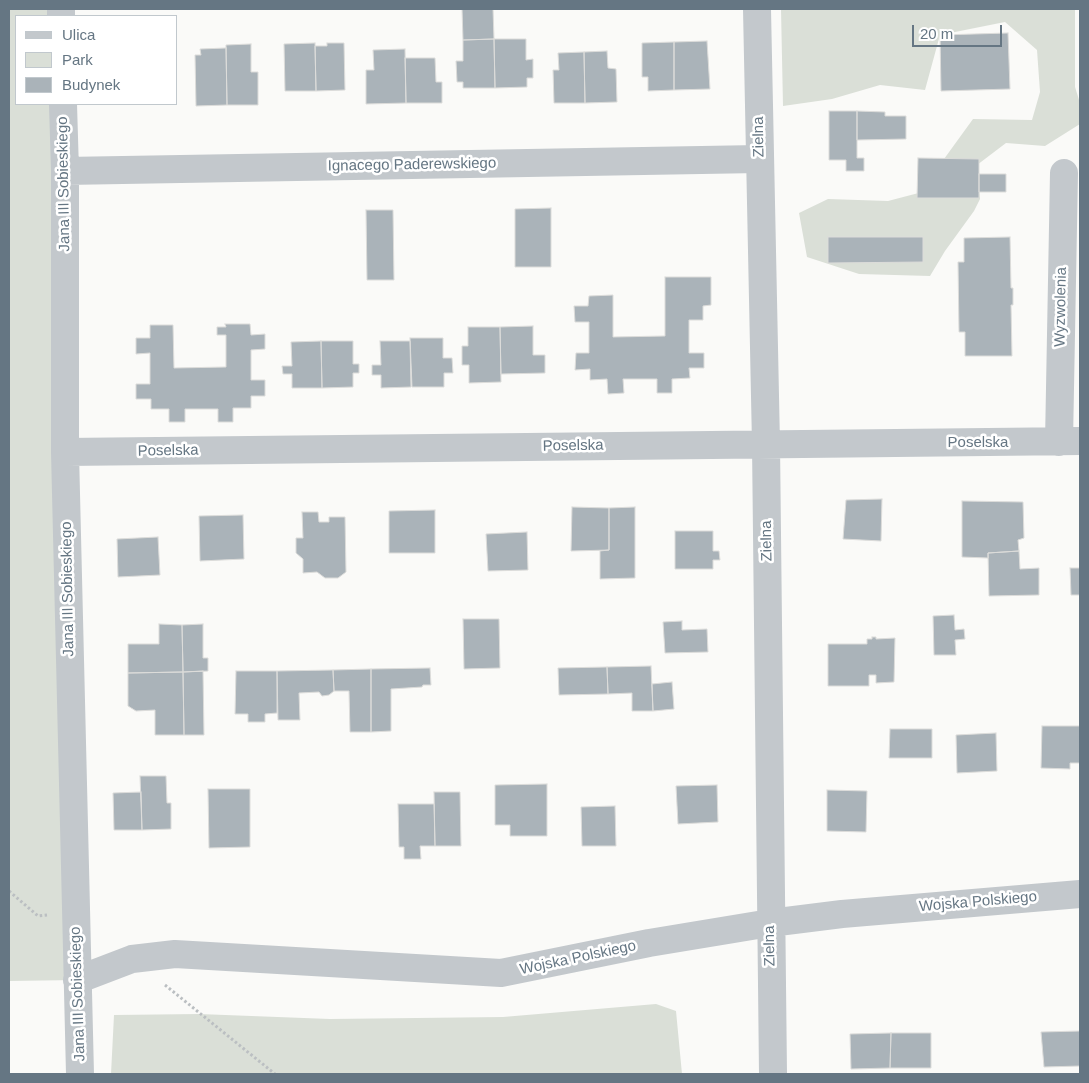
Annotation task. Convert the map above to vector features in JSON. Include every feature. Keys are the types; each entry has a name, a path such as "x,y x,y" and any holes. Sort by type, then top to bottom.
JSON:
{"street":[{"name":"Zielna","path":"757,9 766,444 773,1074"},
{"name":"Jana III Sobieskiego","path":"64,105 65,452 80,1074"},
{"name":"Ignacego Paderewskiego","path":"65,171 759,159"},
{"name":"Wyzwolenia","path":"1064,172 1069,442"},
{"name":"Poselska","path":"65,452 1069,442"},
{"name":"Wojska Polskiego","path":"77,980 132,959 175,954 501,973 650,943 770,923 842,914 1080,894"}],"path":[{"path":"9,891 38,916 75,914"},
{"path":"132,959 275,1074"}],"green space":[{"path":"9,9 66,9 66,15 15,15 15,105 70,105 77,980 9,981"},
{"path":"781,9 1075,9 1075,87 1080,103 1080,124 1045,146 1006,143 977,165 980,199 974,211 945,251 930,276 859,274 807,257 799,213 828,199 888,201 930,190 944,159 973,119 1032,120 1040,92 1037,50 1005,22 940,35 925,90 880,85 832,99 783,106"},
{"path":"656,1004 676,1011 682,1074 111,1074 114,1015 199,1014 330,1019 503,1017"}],"building":[{"path":"462,9 493,9 494,39 463,40"},
{"path":"1008,33 1010,89 941,91 940,35"},
{"path":"494,39 526,39 526,60 533,59 533,78 527,78 527,87 495,88"},
{"path":"494,39 495,88 463,88 463,82 457,82 456,61 463,61 463,40"},
{"path":"707,41 710,89 674,90 674,42"},
{"path":"674,42 674,90 648,91 648,77 642,77 642,43"},
{"path":"315,43 316,91 285,91 284,44"},
{"path":"327,43 344,43 345,90 316,91 315,46 327,46"},
{"path":"251,44 251,72 258,72 258,105 227,105 226,45"},
{"path":"226,48 227,105 196,106 195,55 201,55 200,49"},
{"path":"405,49 406,103 366,104 366,70 374,70 373,50"},
{"path":"607,51 608,68 616,69 617,102 585,103 584,52"},
{"path":"584,52 585,103 554,103 553,70 559,70 558,53"},
{"path":"405,58 435,58 436,82 442,82 442,103 406,103"},
{"path":"829,111 857,111 857,158 864,158 864,171 846,171 846,160 829,160"},
{"path":"857,111 885,112 885,116 906,116 906,139 857,140"},
{"path":"918,158 979,159 979,198 917,198"},
{"path":"979,174 1006,174 1006,192 979,192"},
{"path":"551,208 551,267 515,267 515,209"},
{"path":"366,210 393,210 394,280 367,280"},
{"path":"828,237 923,237 923,262 828,263"},
{"path":"1010,237 1011,288 1013,288 1013,305 1011,305 1012,356 965,356 965,332 959,332 958,262 964,262 964,238"},
{"path":"665,277 711,277 711,305 703,306 703,320 689,320 689,353 704,353 704,368 689,368 690,378 672,379 672,393 657,393 657,379 623,379 624,393 608,394 607,379 590,380 590,369 575,370 576,353 589,353 589,322 575,322 574,306 588,306 589,296 613,295 613,337 665,336"},
{"path":"225,324 250,324 251,335 265,334 265,349 251,350 251,380 265,380 265,396 251,396 251,408 233,408 233,422 218,422 218,409 185,409 185,422 169,422 169,409 151,409 151,399 136,399 136,384 150,384 150,353 136,354 136,338 150,338 150,325 173,325 174,368 226,367 226,335 217,335 217,327 226,327"},
{"path":"533,326 533,355 545,355 545,373 501,374 500,327"},
{"path":"468,327 500,327 501,382 469,383 469,365 462,365 462,346 468,346"},
{"path":"410,338 443,338 443,358 452,358 453,373 444,373 444,387 412,387"},
{"path":"321,341 353,341 353,364 359,364 359,373 353,373 353,387 322,388"},
{"path":"321,341 322,388 292,388 292,374 283,374 282,366 292,366 291,342"},
{"path":"380,341 410,341 411,387 381,388 381,375 372,375 372,365 381,365"},
{"path":"882,499 881,541 843,539 846,500"},
{"path":"962,501 1023,502 1024,538 1018,540 1019,551 988,553 988,558 962,557"},
{"path":"572,507 609,508 609,550 571,551"},
{"path":"635,507 635,578 600,579 600,551 609,550 609,508"},
{"path":"435,510 435,553 389,553 389,511"},
{"path":"302,512 318,512 319,522 329,522 329,517 345,517 346,572 338,578 325,578 317,572 303,573 303,559 296,553 296,538 303,538"},
{"path":"243,515 244,559 200,561 199,516"},
{"path":"675,531 713,531 713,551 719,551 720,560 713,560 713,569 675,569"},
{"path":"527,532 528,570 488,571 486,534"},
{"path":"158,537 160,575 118,577 117,539"},
{"path":"1019,551 1020,569 1039,568 1039,595 989,596 988,553"},
{"path":"1070,568 1080,568 1080,595 1071,595"},
{"path":"954,615 955,630 964,629 965,639 955,640 956,655 934,655 933,616"},
{"path":"463,619 499,619 500,668 464,669"},
{"path":"682,621 682,630 707,629 708,652 665,653 663,622"},
{"path":"159,624 182,625 183,672 128,673 128,644 159,644"},
{"path":"203,624 203,658 208,658 208,671 183,672 182,625"},
{"path":"872,637 876,637 876,639 895,638 894,682 876,683 876,675 869,675 869,686 828,686 828,644 867,644 867,639 872,639"},
{"path":"651,666 653,711 632,711 632,693 608,694 607,667"},
{"path":"607,667 608,694 559,695 558,668"},
{"path":"430,668 431,685 391,689 391,731 371,732 371,669"},
{"path":"371,669 371,732 350,732 349,691 334,691 333,670"},
{"path":"333,670 334,691 329,695 322,696 319,692 299,693 300,720 278,720 277,671"},
{"path":"203,671 204,735 184,735 183,672"},
{"path":"236,671 277,671 277,713 265,714 265,722 248,722 248,714 235,714"},
{"path":"183,672 184,735 155,735 155,710 136,711 128,706 128,673"},
{"path":"672,682 674,709 653,711 652,684"},
{"path":"1042,726 1080,726 1080,763 1070,763 1070,769 1041,768"},
{"path":"890,729 932,729 932,758 889,758"},
{"path":"996,733 997,771 957,773 956,735"},
{"path":"140,776 166,776 167,803 171,803 171,829 142,830"},
{"path":"547,784 547,836 510,836 510,825 495,825 495,785"},
{"path":"717,785 718,822 678,824 676,786"},
{"path":"208,789 250,789 250,847 209,848"},
{"path":"827,790 867,791 866,832 827,831"},
{"path":"141,792 142,830 114,830 113,793"},
{"path":"434,792 460,792 461,846 435,846"},
{"path":"398,804 434,804 435,846 420,846 421,859 404,859 404,847 399,847"},
{"path":"615,806 616,846 582,846 581,807"},
{"path":"1080,1031 1080,1066 1044,1067 1041,1032"},
{"path":"891,1033 931,1033 931,1068 890,1068"},
{"path":"891,1033 890,1068 851,1069 850,1034"}]}
